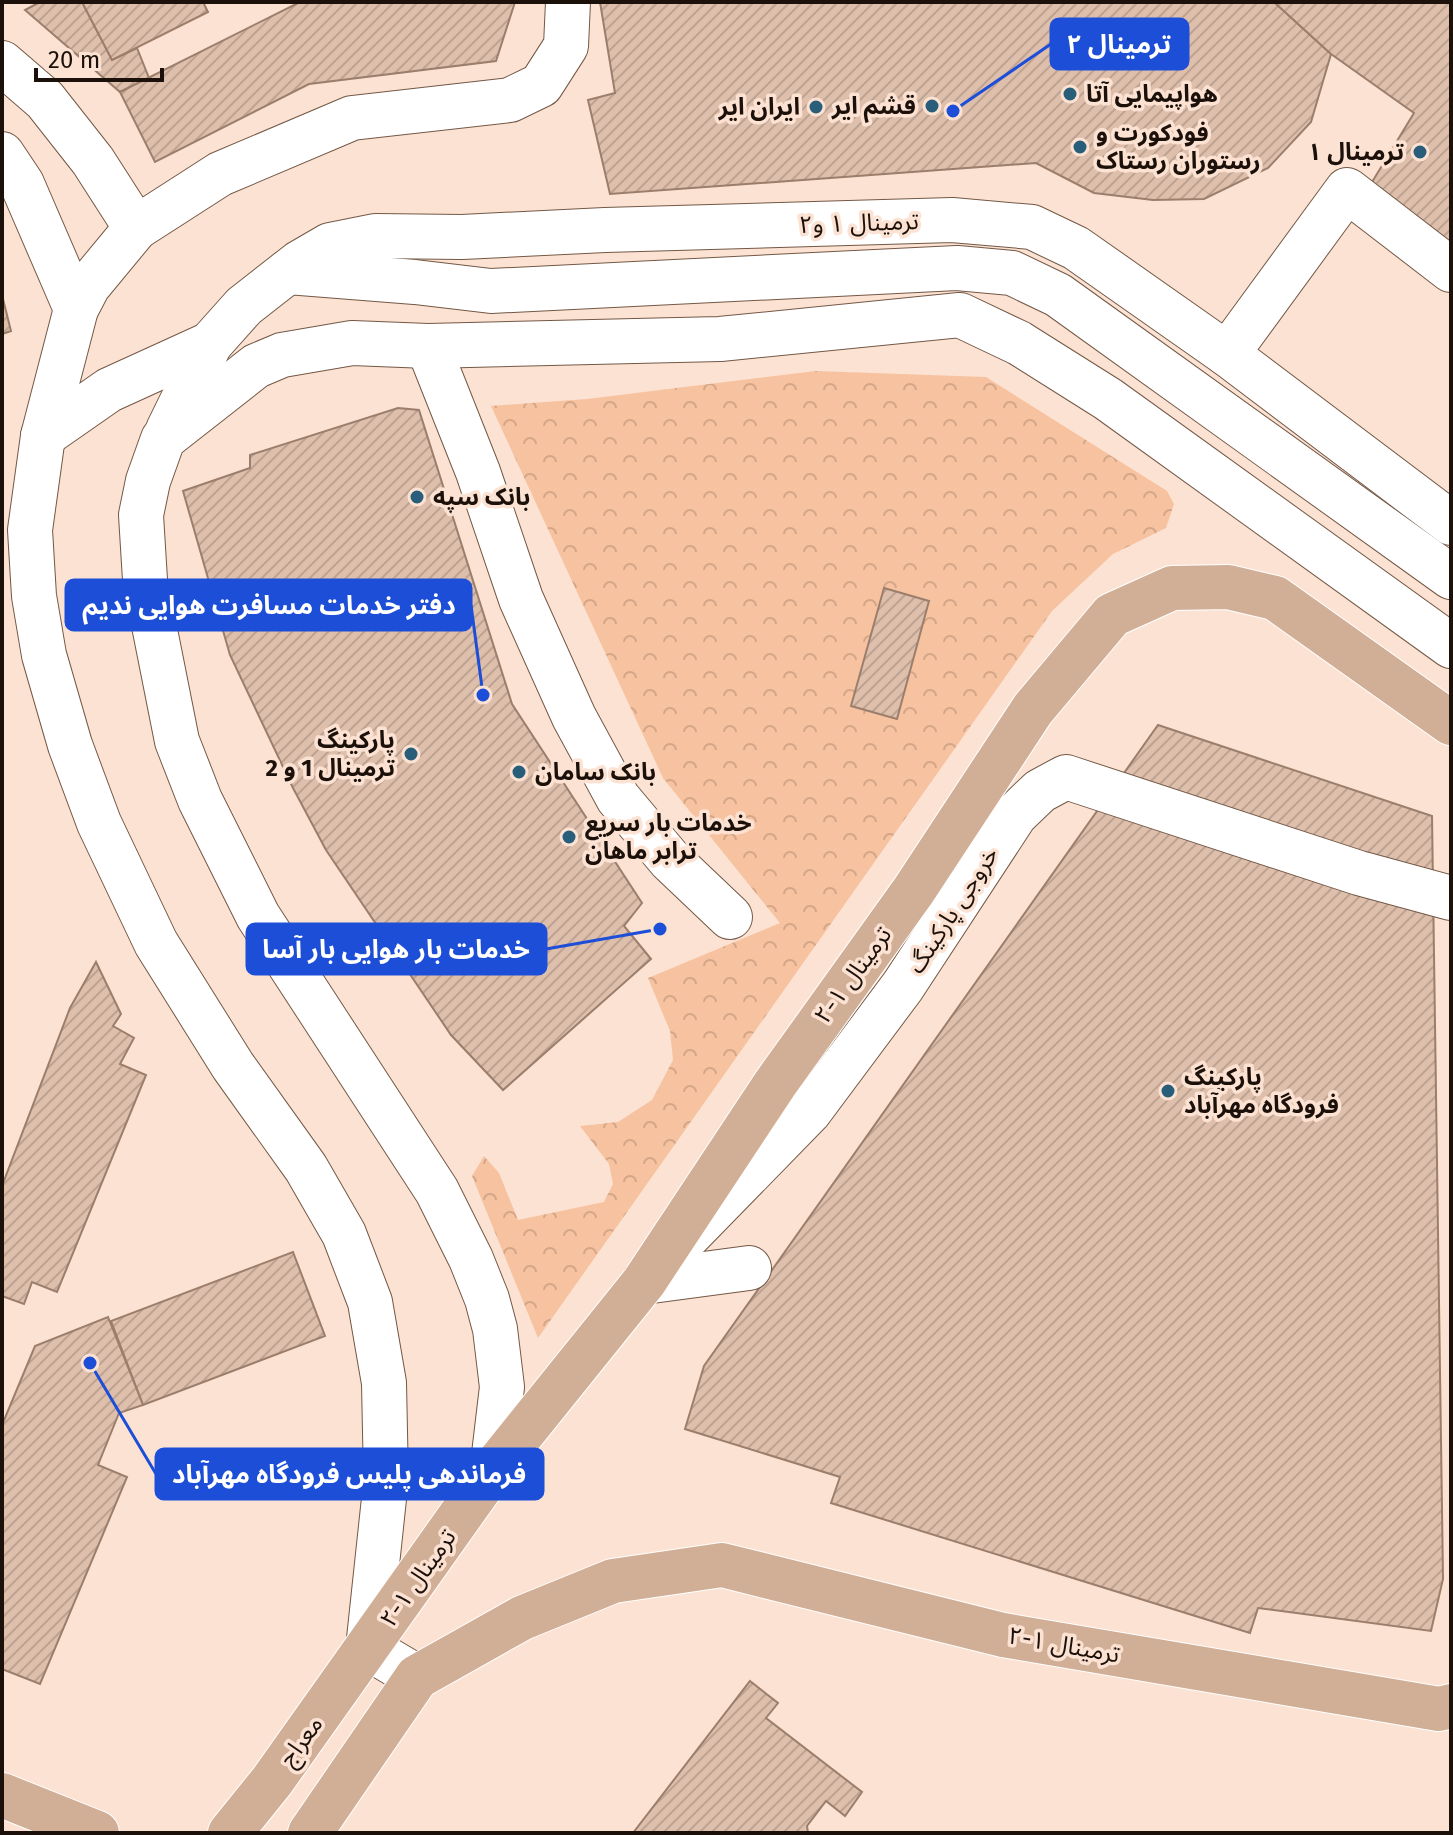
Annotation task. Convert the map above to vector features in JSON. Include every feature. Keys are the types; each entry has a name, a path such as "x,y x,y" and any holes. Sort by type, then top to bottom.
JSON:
{"main road":[{"name":"ترمینال ۱-۲","path":"368,1648 492,1471 644,1282 775,1084 914,890 1033,709 1112,615 1172,588 1228,587 1275,598 1451,723"},
{"name":"ترمینال ۱-۲","path":"417,1677 522,1618 613,1581 722,1565 1003,1635 1439,1709 1451,1706"},
{"name":"معراج","path":"230,1833 272,1781 368,1648"},
{"path":"310,1833 417,1677"},
{"path":"2,1795 97,1833"}],"street":[{"path":"417,1677 368,1648 386,1480 384,1383 370,1302 344,1234 306,1168 233,1066 156,943 99,823 70,745 44,655 34,596 30,530 43,436 76,309 88,286 136,228 220,174 352,118 510,100 541,85 566,46 568,2"},
{"path":"2,63 45,100 93,161 136,228"},
{"path":"2,154 22,184 76,309"},
{"path":"1227,354 1347,190 1451,270"},
{"name":"ترمینال ۱ و۲","path":"210,344 244,306 299,263 330,245 375,236 462,237 952,220 1032,227 1076,248 1227,354 1451,523"},
{"path":"288,272 491,291 957,268 1012,273 1058,295 1451,577"},
{"path":"163,439 256,366 282,355 352,343 428,346 720,339 960,315 1019,343 1108,399 1451,646"},
{"path":"43,436 109,390 210,344"},
{"path":"210,344 163,439 148,481 141,515 145,580 177,741 200,800 258,916 437,1191 471,1259 491,1314 502,1387 492,1471"},
{"path":"428,346 478,472 521,599 574,717 618,798 670,860 730,917"},
{"name":"خروجی پارکینگ","path":"644,1282 809,1112 903,986 1015,815 1040,791 1066,777 1359,873 1451,898"},
{"path":"644,1282 749,1268"}],"green space":[{"path":"816,371 986,377 1167,491 1174,504 1166,528 1113,554 1052,611 538,1338 472,1176 484,1156 499,1173 518,1220 604,1202 613,1184 609,1164 580,1126 618,1122 652,1100 673,1060 670,1031 648,978 780,923 663,778 491,406 587,399"}],"building":[{"path":"40,2 82,2 112,60 137,48 149,78 120,92 25,10"},
{"path":"82,2 203,2 208,12 112,60"},
{"path":"300,2 515,2 496,61 309,84 155,162 120,92"},
{"path":"600,2 1274,2 1331,54 1311,122 1268,168 1204,199 1153,200 1094,193 1036,163 610,194 588,100 615,93"},
{"name":"ترمینال ۱","path":"1274,2 1451,2 1451,258 1366,192 1414,113 1331,54"},
{"path":"2,295 11,331 2,334"},
{"name":"پارکینگ ترمینال 1 و 2","path":"398,408 419,410 512,704 642,903 624,926 651,959 503,1090 451,1035 326,850 230,655 183,491 250,468 250,455"},
{"path":"884,588 929,601 897,719 851,706"},
{"name":"پارکینگ فرودگاه مهرآباد","path":"1158,725 1432,816 1443,1579 1431,1631 1258,1608 1250,1633 831,1503 840,1477 685,1429 704,1366"},
{"path":"96,962 121,1014 113,1026 134,1038 120,1064 146,1075 57,1292 32,1282 24,1304 2,1296 2,1186 70,1008"},
{"path":"293,1252 325,1336 143,1405 111,1321"},
{"path":"108,1317 143,1405 119,1413 98,1465 127,1477 40,1684 2,1669 2,1425 35,1346"},
{"path":"750,1681 778,1703 766,1718 862,1792 845,1816 826,1801 807,1826 808,1833 633,1833"}],"place":[{"name":"هواپیمایی آتا","path":"1070,94"},
{"name":"قشم ایر","path":"932,106"},
{"name":"ایران ایر","path":"816,107"},
{"name":"ترمینال ۲","path":"953,111"},
{"name":"فودکورت و رستوران رستاک","path":"1080,147"},
{"name":"ترمینال ۱","path":"1420,152"},
{"name":"بانک سپه","path":"417,497"},
{"name":"دفتر خدمات مسافرت هوایی ندیم","path":"483,695"},
{"name":"پارکینگ ترمینال 1 و 2","path":"411,754"},
{"name":"بانک سامان","path":"519,772"},
{"name":"خدمات بار سریع ترابر ماهان","path":"569,837"},
{"name":"خدمات بار هوایی بار آسا","path":"660,929"},
{"name":"پارکینگ فرودگاه مهرآباد","path":"1168,1091"},
{"name":"فرماندهی پلیس فرودگاه مهرآباد","path":"90,1363"}]}
